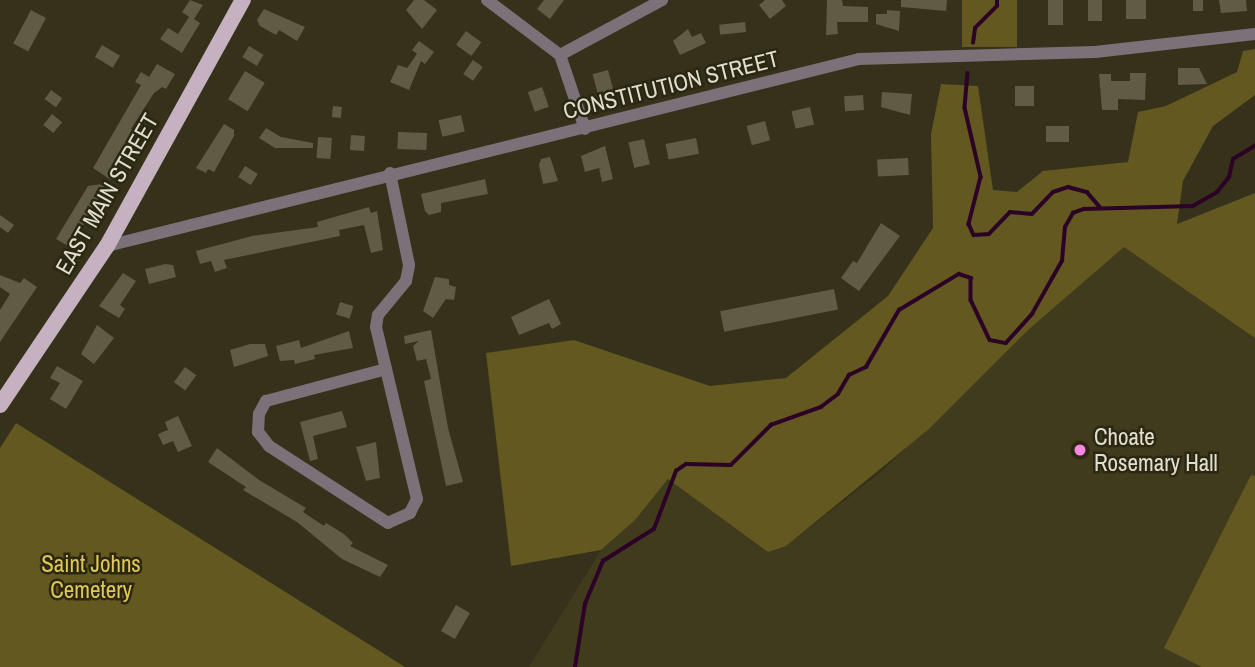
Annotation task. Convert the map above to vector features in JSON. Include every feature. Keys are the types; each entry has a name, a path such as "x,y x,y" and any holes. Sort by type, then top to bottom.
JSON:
{"main road":[{"name":"EAST MAIN STREET","path":"0,405 107,246 239,1"}],"street":[{"path":"560,55 662,0"},
{"path":"494,2 560,55 585,129"},
{"name":"CONSTITUTION STREET","path":"107,246 390,173 585,129 859,59 1095,52 1255,34"},
{"path":"386,369 267,401 259,414 258,432 269,446 388,523 410,513 416,499 386,369 376,327 378,315 406,281 409,265 390,173"}],"shaded area":[{"name":"Choate Rosemary Hall","path":"1124,247 1255,337 1255,667 529,667 601,550 635,520 668,479 786,546 881,472 1027,331"}],"green space":[{"path":"962,0 1017,0 1017,47 962,47"},
{"path":"1255,49 1255,95 1213,126 1183,181 1177,224 1255,193 1255,338 1124,247 1027,331 929,429 786,546 768,552 668,479 635,520 601,550 511,566 486,353 574,340 710,386 786,378 888,296 933,228 931,134 941,84 978,86 993,190 1017,192 1043,171 1128,162 1138,112 1166,106 1237,72 1243,51"},
{"name":"Saint Johns Cemetery","path":"16,423 405,667 0,667 0,448"},
{"path":"1251,475 1255,476 1255,667 1202,667 1164,648"}],"building":[{"path":"190,0 203,5 194,19 200,23 182,53 160,39 168,28 178,34 189,17 182,12"},
{"path":"414,0 424,0 437,10 422,29 406,10"},
{"path":"544,0 564,0 550,19 537,9"},
{"path":"765,0 782,0 786,6 770,19 759,5"},
{"path":"827,0 842,0 843,6 868,7 868,22 837,22 838,34 826,35"},
{"path":"901,0 947,0 946,11 901,7"},
{"path":"1048,0 1063,0 1063,25 1048,25"},
{"path":"1088,0 1102,0 1102,21 1088,21"},
{"path":"1126,0 1146,0 1146,19 1126,19"},
{"path":"1193,0 1203,0 1203,11 1193,11"},
{"path":"1219,0 1246,0 1247,11 1221,13"},
{"path":"264,9 305,27 297,41 279,30 276,35 260,26 257,20"},
{"path":"31,10 46,18 28,52 13,44"},
{"path":"887,10 900,11 899,31 876,24 876,14 887,14"},
{"path":"745,22 746,32 720,35 719,25"},
{"path":"688,29 692,37 701,33 706,43 680,55 673,41"},
{"path":"466,31 481,42 471,56 456,45"},
{"path":"419,41 434,52 425,64 421,61 409,90 390,82 398,65 407,68 417,54 412,50"},
{"path":"102,45 120,56 113,68 95,57"},
{"path":"249,46 264,55 257,66 242,57"},
{"path":"473,60 483,67 473,81 463,74"},
{"path":"157,64 175,74 166,89 162,87 154,93 131,129 138,134 111,180 93,168 141,85 135,82 141,72 149,77"},
{"path":"1178,68 1199,68 1207,84 1178,85"},
{"path":"608,70 614,92 598,96 593,74"},
{"path":"245,71 265,83 248,111 228,99"},
{"path":"1130,73 1146,73 1145,100 1118,99 1118,110 1102,110 1099,74 1111,74 1111,81 1130,81"},
{"path":"1015,86 1034,86 1034,106 1015,106"},
{"path":"542,87 549,107 535,112 528,92"},
{"path":"51,90 62,98 56,107 45,99"},
{"path":"882,92 912,94 910,115 881,107"},
{"path":"863,95 864,110 845,111 844,96"},
{"path":"333,106 342,107 341,118 332,117"},
{"path":"810,107 814,125 796,129 791,111"},
{"path":"52,114 62,122 53,133 43,125"},
{"path":"461,115 465,132 442,137 439,120"},
{"path":"765,121 770,140 752,145 747,126"},
{"path":"224,124 234,130 234,136 214,172 208,169 206,173 196,168"},
{"path":"1046,126 1069,126 1069,142 1046,142"},
{"path":"266,128 281,137 313,143 313,148 275,148 259,138"},
{"path":"398,132 427,133 426,150 397,149"},
{"path":"351,135 365,136 364,151 350,150"},
{"path":"318,137 332,138 331,159 317,158"},
{"path":"696,138 699,154 669,160 666,144"},
{"path":"644,139 650,164 634,168 628,143"},
{"path":"605,146 613,179 602,182 599,168 585,172 581,156"},
{"path":"550,157 558,181 543,184 539,165 541,159"},
{"path":"908,158 909,175 878,177 877,160"},
{"path":"245,166 258,174 251,185 238,177"},
{"path":"485,179 488,194 441,203 441,212 429,215 425,211 421,194"},
{"path":"109,183 70,247 56,239 88,186"},
{"path":"369,207 371,213 377,211 383,250 371,253 364,225 339,230 340,236 224,260 227,268 215,272 211,261 200,264 196,251 252,236 318,227 317,222"},
{"path":"0,215 14,225 8,233 0,227"},
{"path":"881,223 900,236 859,291 841,278 853,261 857,263"},
{"path":"165,264 173,265 176,277 149,284 145,269"},
{"path":"123,273 136,281 120,305 125,309 119,318 99,306"},
{"path":"0,275 20,283 24,278 37,287 0,342 0,310 10,294 0,287"},
{"path":"435,277 449,279 449,285 456,287 454,300 446,299 433,318 423,311"},
{"path":"834,289 838,310 724,332 720,311"},
{"path":"549,299 561,324 552,329 549,323 519,335 511,317"},
{"path":"340,302 353,306 350,319 336,314"},
{"path":"97,325 114,338 94,364 81,354"},
{"path":"431,330 448,428 463,482 446,486 424,381 431,379 426,359 417,361 413,346 419,341 405,344 404,336"},
{"path":"349,331 353,348 314,355 315,359 295,364 294,360 280,361 276,346 299,340 301,348"},
{"path":"250,344 265,344 268,356 234,367 230,350"},
{"path":"57,366 83,381 66,409 50,399 60,383 50,378"},
{"path":"185,367 196,375 185,391 174,382"},
{"path":"342,411 347,427 313,436 318,459 310,461 300,422"},
{"path":"178,416 192,446 178,452 173,441 163,445 158,434 168,430 165,422"},
{"path":"376,442 380,478 366,481 356,447"},
{"path":"217,448 259,480 306,508 303,512 324,526 326,523 344,534 353,543 350,546 388,565 380,577 342,559 297,522 243,490 246,487 208,462"},
{"path":"456,605 470,613 455,639 441,631"}],"waterway":[{"path":"973,43 975,28 997,6 997,0"},
{"path":"968,73 965,108 981,177 969,224 974,235 989,234 1010,212 1032,214 1053,192 1068,187 1087,192 1100,207"},
{"path":"575,667 585,604 603,561 654,529 676,471 686,464 731,465 771,425 821,407 838,394 849,375 866,367 899,310 959,274 971,278 971,300 990,340 1006,343 1032,314 1062,261 1065,227 1073,213 1084,209 1193,206 1217,192 1229,177 1233,159 1255,146"}],"place":[{"name":"Choate Rosemary Hall","path":"1080,450"}]}
